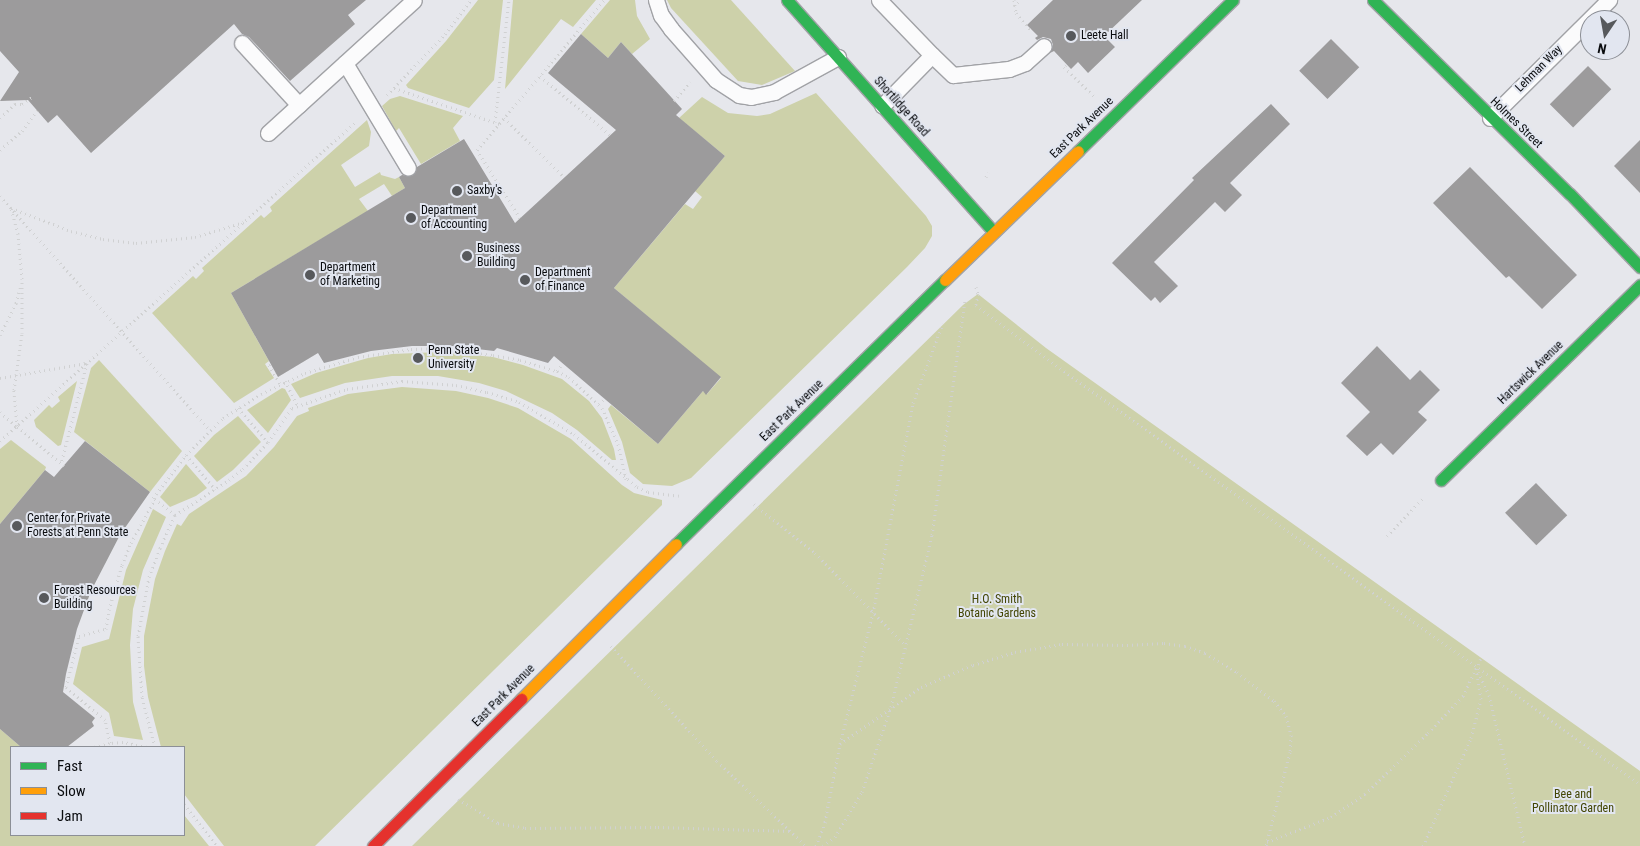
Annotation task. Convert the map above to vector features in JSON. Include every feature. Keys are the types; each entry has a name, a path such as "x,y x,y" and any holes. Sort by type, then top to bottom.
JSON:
{"main road":[{"name":"Shortlidge Road","path":"787,0 994,232"},
{"name":"East Park Avenue","path":"373,846 765,456 960,269 994,232 1234,0"},
{"name":"Holmes Street","path":"1373,0 1490,118 1570,194 1640,267"},
{"name":"Hartswick Avenue","path":"1441,480 1640,285"}],"lane":[{"path":"268,133 414,0"},
{"path":"656,0 661,15 716,80 739,95 751,97 774,92 838,57"},
{"path":"879,0 953,76 1009,69 1025,63 1040,42"},
{"name":"Lehman Way","path":"1490,118 1609,0"},
{"path":"242,43 299,105"},
{"path":"882,106 932,55"},
{"path":"345,63 408,168"}],"path":[{"path":"384,97 445,34 470,0"},
{"path":"495,122 509,0"},
{"path":"520,218 477,150 604,0"},
{"path":"1014,0 1014,6 1019,18 1040,42"},
{"path":"1014,6 1020,0"},
{"path":"1066,65 1064,67 1096,98"},
{"path":"540,76 610,136"},
{"path":"674,101 692,79"},
{"path":"394,88 500,124"},
{"path":"567,98 572,93"},
{"path":"0,118 16,104 22,104 32,97"},
{"path":"0,150 22,131 37,110"},
{"path":"0,441 364,115"},
{"path":"504,118 564,177"},
{"path":"986,177 988,172"},
{"path":"490,183 496,180"},
{"path":"0,196 210,430"},
{"path":"11,208 71,231 103,239 136,243 195,237 244,222"},
{"path":"11,208 18,234 22,279 22,333 14,406 17,426"},
{"path":"0,335 16,303 22,279"},
{"path":"976,286 978,294 976,305 1064,371 1640,784"},
{"path":"823,846 835,837 862,792 891,707 932,535 965,297"},
{"path":"816,846 825,822 840,744 873,613 913,403 946,315"},
{"path":"110,743 105,720 66,687 71,662 80,636 106,629 109,610 122,565 131,543 155,499 153,498 162,484 210,430 238,408 285,381 358,357 441,348 493,355 557,371 569,377 599,404 618,444 626,481"},
{"path":"0,378 87,363"},
{"path":"0,412 62,465 87,363"},
{"path":"270,364 280,384"},
{"path":"557,371 562,364"},
{"path":"285,381 298,406"},
{"path":"155,746 142,697 138,636 149,577 175,514 243,469 268,442 292,408 347,389 377,384 430,382 464,386 519,402 574,434 626,481 648,492 679,496"},
{"path":"599,404 604,398"},
{"path":"238,408 268,442"},
{"path":"186,455 215,489"},
{"path":"1387,536 1441,480"},
{"path":"155,499 175,514"},
{"path":"754,503 815,553 905,645"},
{"path":"840,744 921,687 973,666 1015,652 1062,644 1127,645 1164,643 1185,646 1205,653 1237,672 1274,701 1286,716 1290,735 1290,752 1266,844"},
{"path":"610,645 717,761 806,846"},
{"path":"1266,844 1331,817 1365,794 1463,696 1475,666 1481,658"},
{"path":"1423,846 1471,738 1481,699 1475,666"},
{"path":"1475,666 1489,695 1525,846"},
{"path":"98,746 124,742 142,746"},
{"path":"458,799 498,823 525,828 658,827 790,831"},
{"path":"185,805 217,846"}],"green space":[{"path":"478,0 503,0 494,80 469,108 408,88 406,85 446,41"},
{"path":"513,0 596,0 573,27 561,19 505,89"},
{"path":"610,0 635,0 637,16 650,39 632,54 621,42 608,58 581,34"},
{"path":"667,0 731,0 795,71 762,85 738,81 671,8"},
{"path":"816,93 926,216 932,226 932,236 925,248 907,267 691,478 672,486 643,484 630,473 622,442 608,409 611,405 658,444 703,391 707,394 721,378 614,288 685,204 693,209 702,197 695,191 725,156 679,118 702,97 728,113 757,116 770,114"},
{"path":"400,96 463,116 453,128 460,141 421,164 399,128 396,131 382,106 390,99"},
{"path":"367,120 371,132 369,146 341,165 355,187 380,172 381,175 395,179 399,177 405,188 392,196 384,184 359,199 368,211 231,293 269,361 265,364 274,378 234,403 152,313 193,276 196,279 204,271 202,268 261,215 264,218 272,211 270,207"},
{"name":"H.O. Smith Botanic Gardens","path":"978,294 1046,348 1640,771 1640,846 412,846 963,305"},
{"path":"441,352 493,357 562,379 589,401 602,418 614,449 616,460 612,460 577,430 552,413 506,391 479,383 438,376 392,376 345,383 300,398 291,384 316,373 368,358 392,354"},
{"path":"99,360 182,451 150,492 74,432 91,368"},
{"path":"77,381 61,445 58,446 36,427 34,420 49,405 52,408 60,401 58,397"},
{"path":"402,387 456,391 488,398 518,408 571,439 622,485 634,493 662,500 662,505 315,846 224,846 185,795 185,746 161,746 148,697 144,666 144,636 155,579 177,524 181,526 189,514 246,476 274,447 297,416 309,411 308,408 348,394"},
{"path":"282,388 285,389 291,400 268,433 247,410"},
{"path":"238,416 261,442 233,470 217,482 194,456 214,435"},
{"path":"11,440 46,467 0,524 0,449"},
{"path":"186,464 207,488 196,496 170,507 160,497"},
{"path":"153,509 166,517 143,570 133,609 130,645 133,702 143,740 114,736 109,713 73,684 82,647 109,639 126,570"},
{"path":"0,729 20,746 10,746 10,836 185,836 185,816 209,846 0,846"}],"building":[{"path":"0,0 366,0 348,15 355,24 290,81 249,37 242,34 234,24 91,153 57,115 48,123 28,100 0,101 19,72 0,51"},
{"name":"Leete Hall","path":"1053,0 1142,0 1104,36 1115,47 1088,73 1078,62 1071,69 1054,51 1050,53 1053,45 1051,39 1043,37 1037,40 1035,38 1038,36 1027,25"},
{"name":"Business Building","path":"581,34 608,58 621,42 682,109 676,115 725,156 614,288 721,377 706,395 703,391 658,444 554,356 548,363 497,348 494,351 452,346 412,346 371,351 324,363 318,353 278,377 231,293 405,188 399,177 402,175 412,176 417,167 464,139 515,223 616,130 548,73"},
{"path":"1331,39 1359,67 1327,99 1299,71"},
{"path":"1588,66 1611,89 1573,128 1550,104"},
{"path":"1271,104 1290,124 1230,183 1242,195 1225,212 1215,202 1154,262 1178,286 1160,303 1155,297 1151,301 1112,263 1194,180 1192,178"},
{"path":"1640,140 1640,193 1614,166"},
{"path":"1470,167 1577,275 1542,309 1509,276 1506,278 1433,203"},
{"path":"1377,346 1410,380 1420,370 1440,390 1418,412 1427,420 1393,455 1381,443 1367,456 1346,436 1370,412 1341,383"},
{"name":"Forest Resources Building","path":"85,441 150,492 120,535 91,591 77,629 66,674 63,692 95,718 92,722 94,726 68,746 20,746 0,729 0,524 45,470 54,477"},
{"path":"1536,483 1567,515 1536,545 1505,513"}],"traffic: fast":[{"path":"787,0 994,232"},
{"path":"1078,151 1233,0"},
{"path":"1373,0 1570,194 1640,267"},
{"path":"676,544 945,280"},
{"path":"1441,480 1640,285"}],"traffic: slow":[{"path":"945,280 1078,151"},
{"path":"521,699 676,544"}],"traffic: jam":[{"path":"373,846 521,699"}],"place":[{"name":"Leete Hall","path":"1071,36"},
{"name":"Saxby's","path":"457,191"},
{"name":"Department of Accounting","path":"411,218"},
{"name":"Business Building","path":"467,256"},
{"name":"Department of Marketing","path":"310,275"},
{"name":"Department of Finance","path":"525,280"},
{"name":"Penn State University","path":"418,358"},
{"name":"Center for Private Forests at Penn State","path":"17,526"},
{"name":"Forest Resources Building","path":"44,598"}],"park label":[{"name":"Bee and Pollinator Garden","path":"1573,802"}]}
